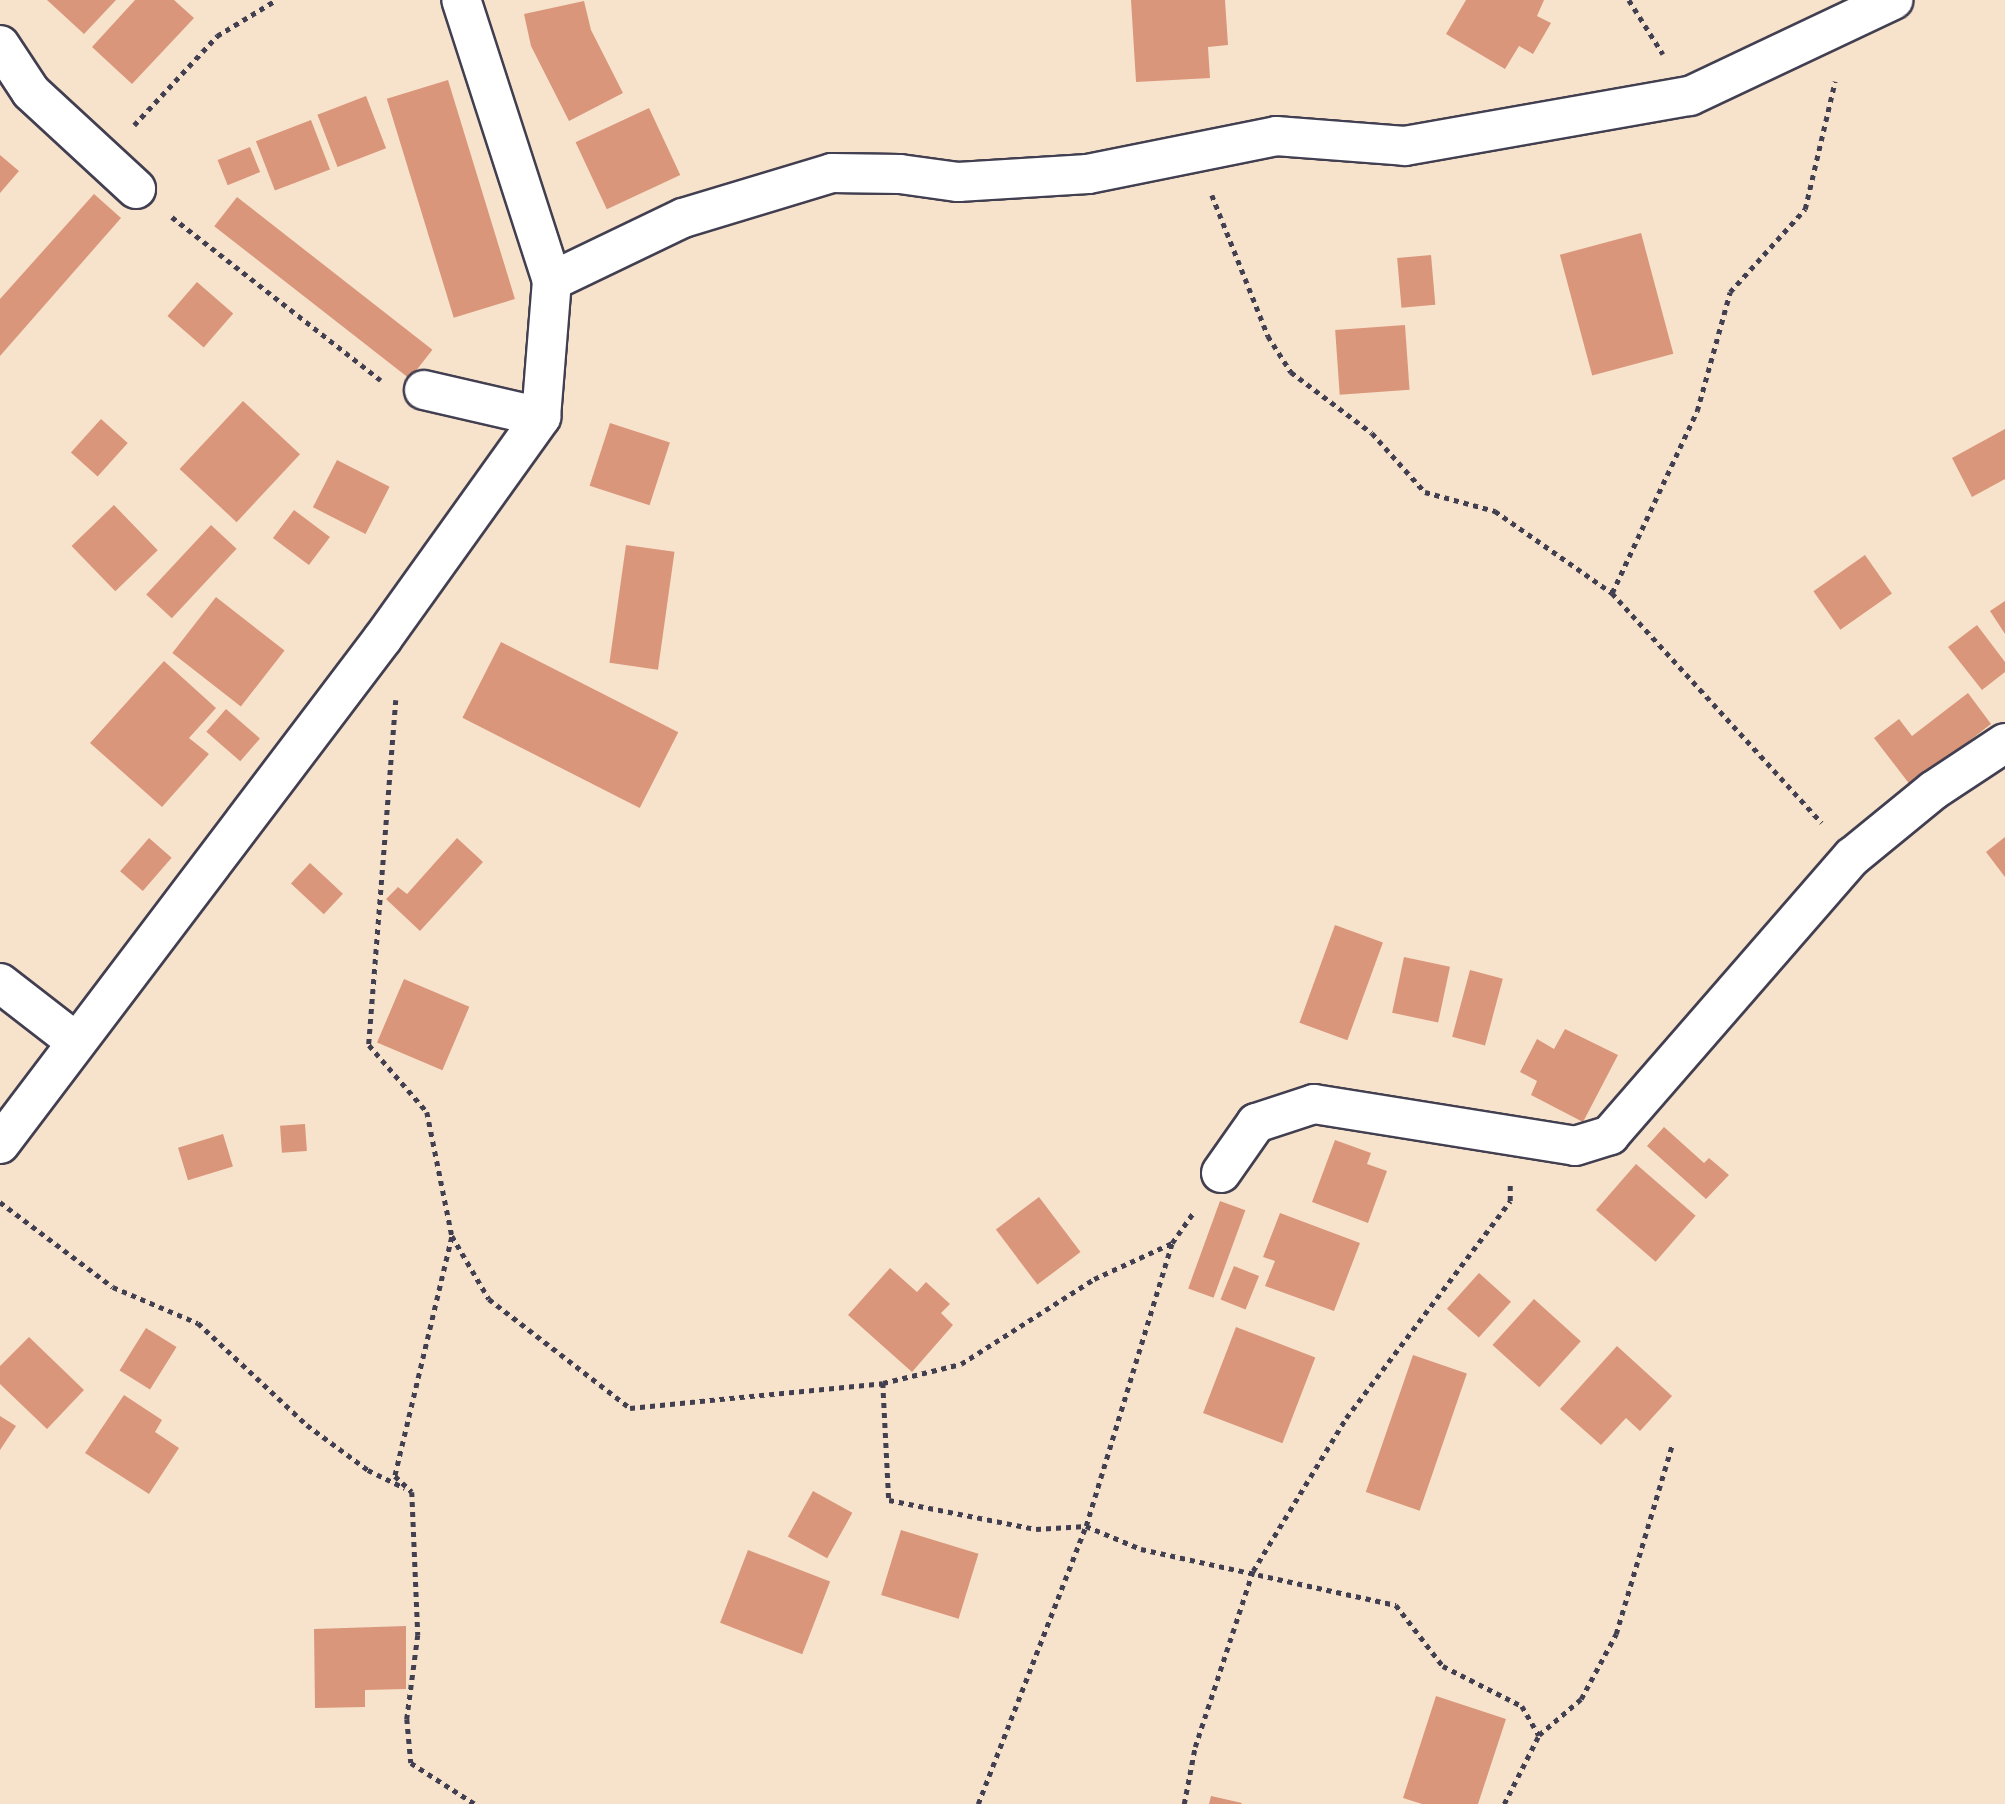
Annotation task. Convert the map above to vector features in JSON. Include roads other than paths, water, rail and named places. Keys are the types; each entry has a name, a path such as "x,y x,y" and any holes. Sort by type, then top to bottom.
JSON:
{"street":[{"path":"0,1144 383,638 541,417 552,282 461,0"},
{"path":"552,282 683,218 832,173 900,174 958,182 1088,174 1276,136 1405,146 1690,96 1893,0"},
{"path":"0,45 31,92 135,189"},
{"path":"424,390 541,417"},
{"path":"1221,1174 1256,1124 1314,1104 1575,1146 1610,1135 1852,857 1934,790 2005,743"},
{"path":"0,983 76,1042"}]}
